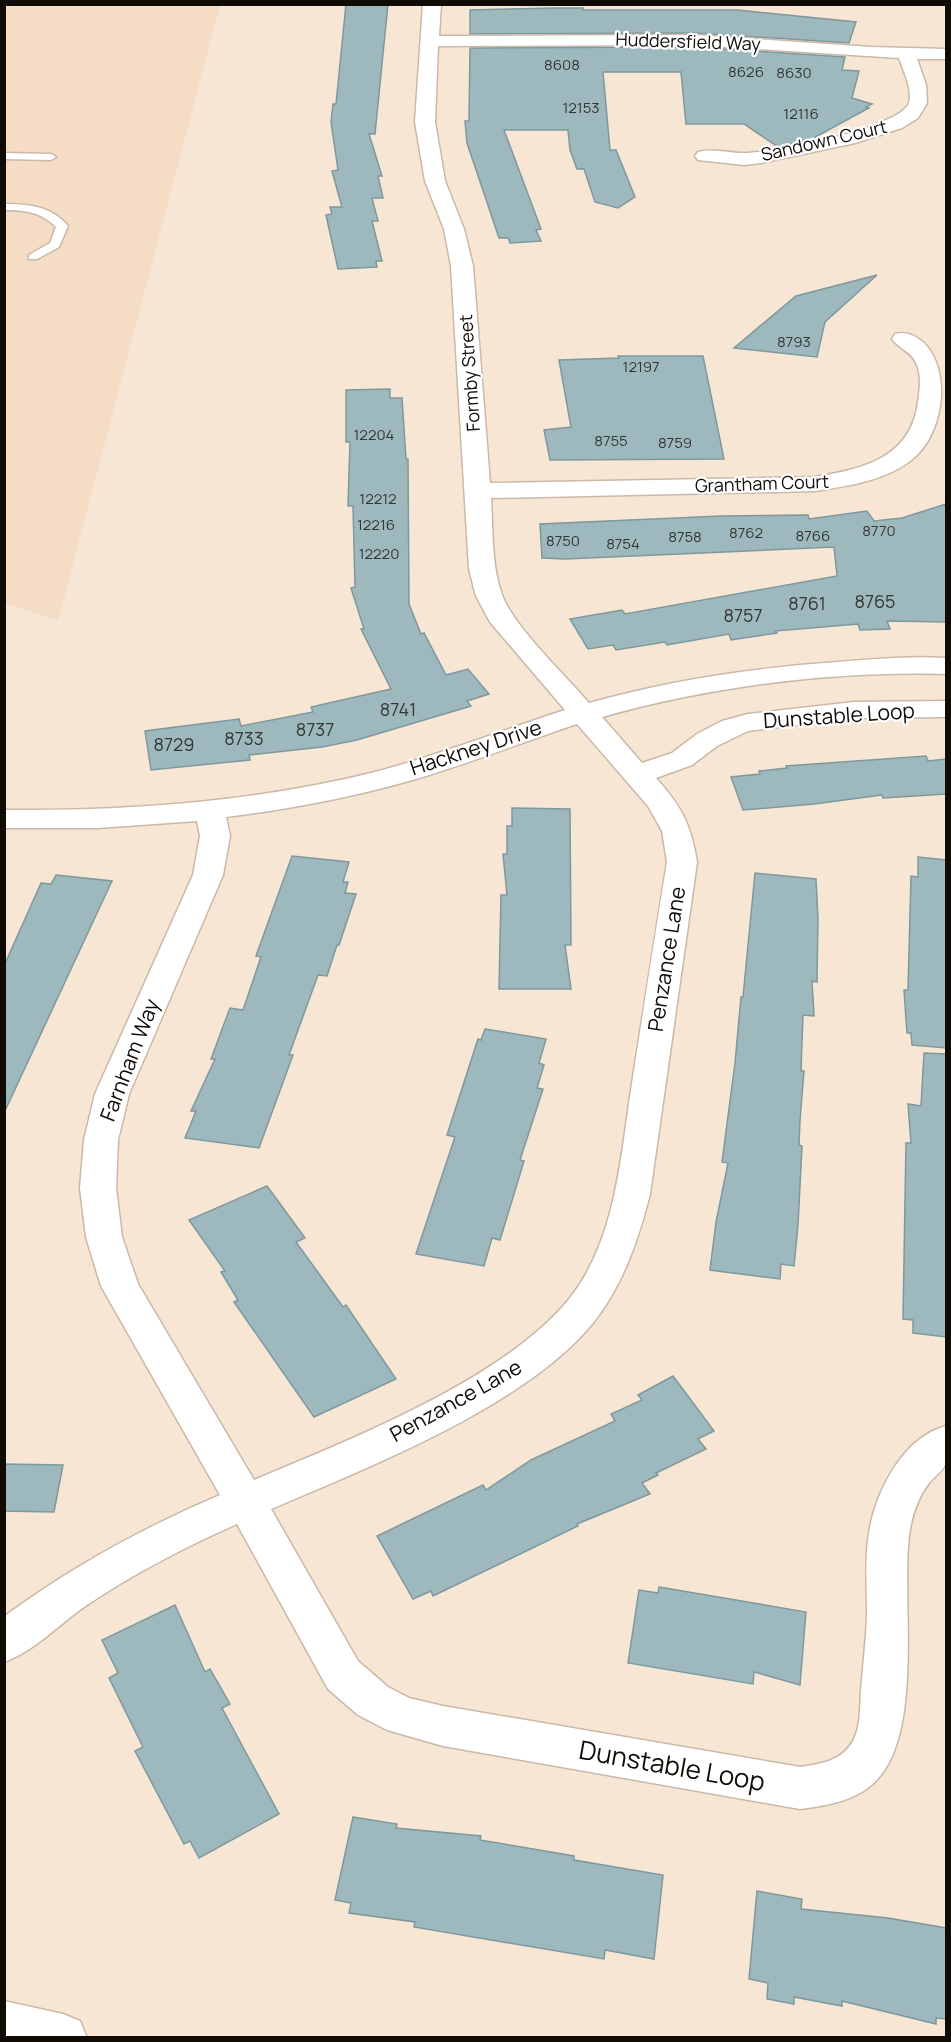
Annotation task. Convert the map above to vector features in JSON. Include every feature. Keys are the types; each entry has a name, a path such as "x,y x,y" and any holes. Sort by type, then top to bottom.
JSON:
{"street":[{"name":"Formby Street","path":"432,4 425,122 435,181 454,229 462,266 482,569 489,596 503,622 582,714"},
{"name":"Huddersfield Way","path":"429,41 695,40 946,54"},
{"name":"Sandown Court","path":"705,156 744,159 761,157 869,134 906,120 915,111 919,102 906,53"},
{"name":"Grantham Court","path":"478,491 815,484 869,474 891,463 909,450 926,426 931,401 929,365 921,350 903,339"},
{"name":"Hackney Drive","path":"4,819 143,816 303,796 378,780 451,760 582,714 698,687 769,676 867,668 946,666"},
{"name":"Dunstable Loop","path":"637,774 682,759 707,740 732,727 748,723 853,710 946,709"},
{"name":"Penzance Lane","path":"4,1643 31,1621 105,1571 178,1532 370,1449 485,1389 542,1349 574,1319 599,1285 622,1235 632,1194 682,862 677,831 662,802 582,714"},
{"name":"Farnham Way","path":"210,809 215,836 208,875 112,1094 101,1140 98,1188 104,1237 120,1286 245,1503"},
{"name":"Dunstable Loop","path":"245,1503 343,1675 373,1701 402,1716 443,1726 800,1788 833,1783 859,1768 876,1744 881,1721 888,1611 888,1540 894,1510 910,1477 935,1449 946,1442"},
{"path":"4,2025 63,2037"}],"lane":[{"path":"4,156 51,157"},
{"path":"4,207 22,207 49,213 62,226 55,245 33,257"}],"shaded area":[{"path":"5,5 220,5 58,621 5,603"}],"building":[{"path":"346,4 388,4 375,134 369,134 382,176 378,176 383,198 372,198 378,221 372,221 382,261 376,261 377,267 338,269 326,215 332,214 330,207 342,207 332,171 338,170 331,122 333,104 336,104"},
{"path":"554,8 738,10 856,22 849,43 695,33 470,34 470,10"},
{"path":"695,47 845,57 842,70 859,71 852,98 872,104 866,107 869,108 810,140 778,147 744,124 686,124 681,72 603,72 610,150 616,150 635,197 618,208 595,202 584,169 577,169 570,150 568,130 504,130 541,229 536,230 541,241 510,243 508,238 499,238 467,143 465,121 469,121 470,48"},
{"path":"877,275 825,322 817,357 734,348 796,296"},
{"path":"618,356 703,356 724,459 550,460 544,430 571,427 559,360 619,358"},
{"path":"390,389 390,398 402,398 406,459 408,459 409,604 421,634 424,633 446,675 468,669 489,694 467,701 471,706 357,740 322,747 249,755 250,760 151,770 145,731 239,719 241,726 313,712 311,707 391,689 361,629 364,629 351,588 355,587 353,506 348,506 350,442 346,442 346,390"},
{"path":"946,504 946,622 887,621 890,629 860,630 858,624 775,631 777,633 731,640 729,634 667,645 665,642 616,650 613,645 588,649 570,619 622,610 625,614 837,576 834,547 566,559 542,558 540,524 721,516 808,515 809,519 867,511 874,521 902,518"},
{"path":"926,756 928,761 946,759 946,794 883,798 882,795 743,810 731,777 760,774 759,771 787,768 786,766"},
{"path":"512,808 570,809 571,945 565,945 571,989 499,989 501,895 507,895 503,854 507,854 507,826 512,826"},
{"path":"292,856 349,862 343,882 348,882 345,893 356,894 339,945 337,945 327,976 318,975 289,1055 293,1055 259,1148 185,1138 196,1111 191,1111 215,1059 211,1059 230,1008 243,1010 261,957 256,956"},
{"path":"918,857 946,860 946,1048 912,1045 911,1033 907,1033 904,990 908,990 911,876 918,877"},
{"path":"755,873 816,879 817,982 812,981 814,1016 803,1015 801,1071 804,1071 799,1145 802,1146 798,1225 794,1266 781,1264 780,1279 710,1270 716,1222 728,1163 722,1162 741,997 743,997"},
{"path":"56,875 112,881 4,1113 4,966 41,883 51,884"},
{"path":"485,1029 546,1039 539,1063 544,1065 537,1088 543,1089 520,1160 524,1161 500,1240 492,1238 484,1266 416,1254 455,1137 447,1135 478,1039 481,1040"},
{"path":"924,1053 946,1054 946,1337 913,1333 913,1320 903,1319 906,1143 911,1143 908,1104 921,1106"},
{"path":"267,1186 305,1238 296,1242 343,1307 346,1305 396,1379 314,1417 234,1302 238,1300 221,1272 225,1271 189,1220"},
{"path":"673,1376 714,1431 698,1439 706,1449 656,1473 658,1475 642,1483 650,1494 577,1524 578,1526 433,1596 431,1591 413,1599 377,1536 483,1485 486,1490 531,1460 615,1421 611,1414 642,1400 638,1395"},
{"path":"4,1464 63,1465 54,1512 4,1511"},
{"path":"659,1587 806,1612 800,1685 754,1672 753,1684 628,1663 639,1590 658,1593"},
{"path":"175,1605 205,1672 210,1669 230,1704 222,1708 279,1814 199,1858 190,1841 184,1844 135,1751 143,1747 109,1678 118,1673 102,1640"},
{"path":"353,1817 397,1824 396,1828 481,1836 480,1840 574,1856 574,1860 663,1875 654,1959 605,1950 604,1959 414,1927 415,1922 349,1913 351,1903 335,1900"},
{"path":"757,1891 802,1899 801,1909 888,1918 946,1928 946,2019 936,2018 936,2024 842,2001 842,2006 794,1997 794,2004 767,1999 768,1983 749,1979"}]}
